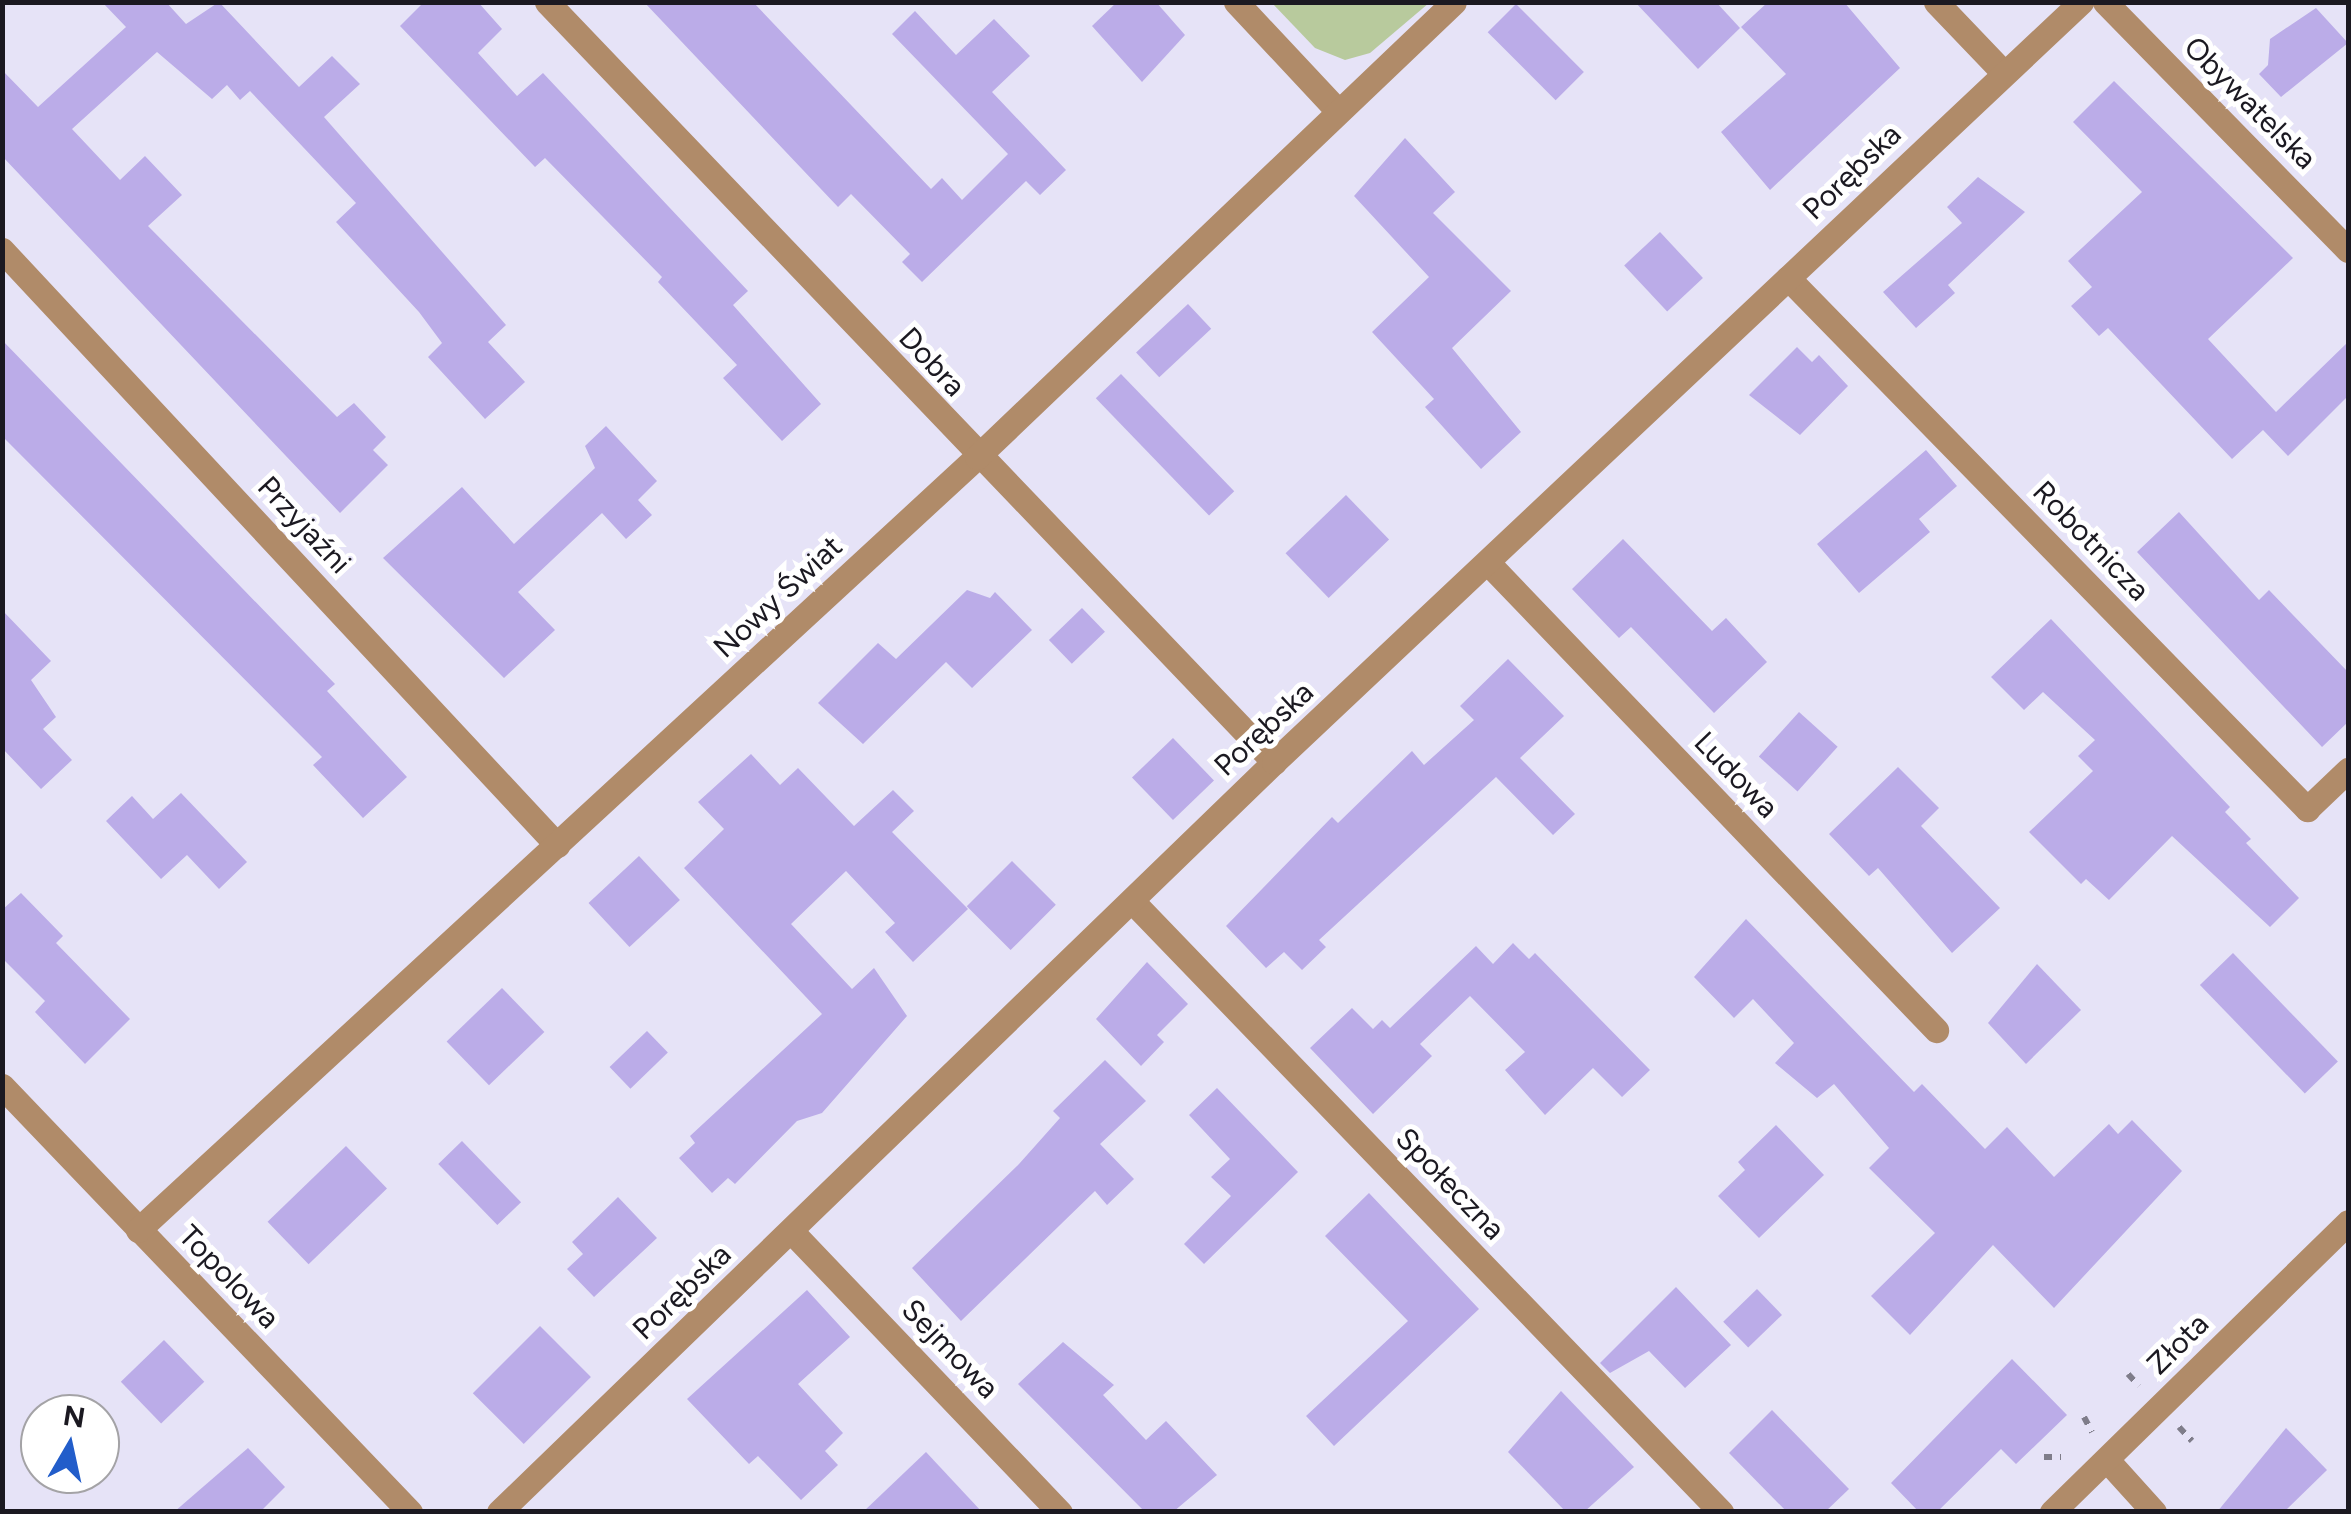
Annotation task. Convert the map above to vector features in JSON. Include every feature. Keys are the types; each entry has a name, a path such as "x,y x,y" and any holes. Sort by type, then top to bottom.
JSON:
{"street":[{"name":"Dobra","path":"547,2 977,457 1274,762"},
{"path":"1236,2 1336,109"},
{"name":"Nowy Świat","path":"138,1230 977,457 1336,109 1454,2"},
{"path":"1936,2 2003,72"},
{"name":"Porębska","path":"499,1512 1274,762 2081,2"},
{"name":"Obywatelska","path":"2105,2 2348,250"},
{"name":"Przyjaźni","path":"2,250 557,846"},
{"name":"Robotnicza","path":"1788,278 2307,808 2348,770"},
{"name":"Ludowa","path":"1488,564 1936,1030"},
{"name":"Społeczna","path":"1132,901 1721,1512"},
{"name":"Topolowa","path":"2,1086 410,1512"},
{"name":"Złota","path":"2052,1512 2348,1222"},
{"name":"Sejmowa","path":"792,1232 1060,1512"},
{"path":"2107,1460 2154,1512"}],"green space":[{"path":"1272,3 1429,3 1370,53 1345,60 1315,48"}],"building":[{"path":"102,2 166,2 186,24 219,2 299,87 332,56 360,84 324,117 506,325 488,342 525,382 485,419 428,357 442,343 419,312 336,222 356,203 250,91 240,100 227,85 212,99 157,52 72,129 120,180 145,156 182,195 148,226 337,417 354,403 386,437 373,450 388,465 340,513 2,156 2,70 38,107 126,27"},
{"path":"424,2 478,2 502,29 478,53 517,96 543,73 748,291 733,305 821,404 782,441 723,378 737,365 658,282 662,277 545,158 535,167 400,26"},
{"path":"644,2 753,2 931,189 942,178 962,200 1008,154 892,34 915,11 956,55 994,19 1030,56 992,92 1066,170 1040,195 1026,181 922,282 902,262 910,254 851,194 838,207"},
{"path":"1117,2 1156,2 1185,35 1142,82 1092,26"},
{"path":"1635,2 1716,2 1740,28 1698,69"},
{"path":"1768,2 1844,2 1900,68 1770,190 1721,132 1786,74 1741,27"},
{"path":"1516,4 1584,72 1556,100 1488,32"},
{"path":"2316,8 2348,43 2281,97 2259,74 2268,65 2270,39"},
{"path":"2114,81 2293,258 2208,339 2276,412 2348,342 2348,396 2288,456 2263,430 2232,459 2108,328 2099,336 2071,306 2092,287 2068,261 2142,192 2073,122"},
{"path":"1405,138 1455,192 1433,213 1511,291 1452,348 1521,432 1481,469 1425,407 1434,399 1372,332 1429,277 1354,196"},
{"path":"1978,177 2025,212 1948,285 1955,293 1916,328 1883,292 1962,223 1947,207"},
{"path":"1660,232 1703,278 1667,311 1624,265"},
{"path":"1188,304 1211,329 1159,377 1136,352"},
{"path":"2,340 335,684 327,691 407,777 363,818 313,765 322,757 2,436"},
{"path":"1797,347 1812,362 1819,355 1848,386 1800,435 1749,395"},
{"path":"1121,374 1234,491 1209,516 1096,398"},
{"path":"606,426 657,481 638,500 652,515 626,539 602,513 518,592 555,630 504,678 383,558 462,487 514,544 595,468 585,446"},
{"path":"1926,450 1957,486 1919,519 1930,532 1859,593 1817,544"},
{"path":"1346,495 1389,540 1329,598 1286,553"},
{"path":"2179,512 2259,600 2269,590 2348,672 2348,722 2322,747 2137,552"},
{"path":"1623,539 1712,631 1726,618 1767,662 1714,713 1631,627 1619,638 1572,589"},
{"path":"967,590 990,598 995,592 1032,630 972,688 946,662 863,744 818,703 878,643 896,659"},
{"path":"1082,608 1105,632 1072,664 1049,640"},
{"path":"2,610 51,661 31,680 56,717 43,729 72,760 41,789 2,748"},
{"path":"2051,619 2230,807 2225,812 2251,839 2246,843 2299,898 2270,927 2172,836 2109,900 2086,879 2081,884 2029,832 2093,771 2078,756 2095,740 2043,692 2024,710 1991,677"},
{"path":"1508,659 1564,716 1520,758 1575,814 1553,835 1496,777 1319,940 1326,947 1302,970 1284,952 1266,968 1226,926 1332,817 1338,823 1412,751 1424,765 1474,720 1460,706"},
{"path":"1799,712 1838,747 1797,791 1759,757"},
{"path":"1173,738 1214,780 1173,820 1132,778"},
{"path":"751,754 780,785 798,768 854,826 893,790 914,811 892,832 968,909 913,962 885,932 895,923 846,871 791,924 852,989 874,968 907,1016 822,1113 797,1121 735,1184 728,1178 712,1193 679,1158 695,1143 690,1136 822,1014 684,868 724,829 698,802"},
{"path":"1898,767 1939,808 1921,826 2000,908 1952,953 1878,868 1869,876 1829,834"},
{"path":"181,793 247,862 219,889 187,855 161,879 106,821 132,796 153,819"},
{"path":"639,856 680,900 629,947 589,903"},
{"path":"1012,861 1056,905 1011,950 967,906"},
{"path":"21,893 63,936 56,943 130,1019 85,1064 35,1012 45,1001 2,958 2,910"},
{"path":"1746,919 1914,1092 1922,1084 1985,1149 2007,1127 2054,1177 2109,1124 2118,1134 2132,1120 2182,1171 2054,1308 1993,1245 1910,1335 1871,1296 1935,1233 1869,1168 1889,1148 1834,1084 1817,1098 1775,1063 1794,1043 1753,999 1734,1018 1694,977"},
{"path":"1513,943 1529,959 1535,953 1650,1070 1622,1097 1593,1068 1545,1115 1505,1070 1525,1052 1470,996 1420,1044 1432,1056 1373,1114 1310,1048 1352,1008 1373,1029 1382,1020 1390,1028 1476,946 1493,964"},
{"path":"2233,953 2338,1062 2305,1094 2200,985"},
{"path":"1147,962 1188,1004 1157,1035 1164,1042 1141,1066 1096,1019"},
{"path":"2037,964 2081,1010 2026,1064 1988,1023"},
{"path":"502,988 544,1032 489,1085 447,1041"},
{"path":"647,1031 668,1053 630,1089 610,1067"},
{"path":"1105,1060 1146,1101 1100,1144 1134,1179 1107,1205 1095,1191 961,1321 912,1268 1019,1164 1060,1118 1053,1111"},
{"path":"1217,1088 1298,1172 1204,1264 1184,1244 1231,1196 1211,1177 1230,1159 1189,1115"},
{"path":"1776,1125 1824,1175 1759,1238 1718,1196 1745,1170 1738,1162"},
{"path":"462,1141 521,1202 497,1225 438,1164"},
{"path":"346,1146 387,1188 309,1264 268,1222"},
{"path":"1369,1193 1479,1309 1334,1446 1306,1416 1408,1321 1325,1236"},
{"path":"618,1197 657,1238 594,1297 567,1269 583,1254 572,1242"},
{"path":"1676,1287 1731,1345 1685,1388 1649,1351 1610,1373 1600,1363"},
{"path":"1757,1289 1782,1315 1748,1348 1723,1322"},
{"path":"807,1290 850,1337 798,1384 843,1433 825,1451 838,1465 801,1500 758,1456 749,1464 687,1399"},
{"path":"540,1326 591,1377 524,1444 473,1393"},
{"path":"164,1340 204,1382 161,1423 121,1382"},
{"path":"1063,1342 1114,1385 1103,1395 1146,1440 1166,1421 1217,1475 1173,1512 1145,1512 1018,1384"},
{"path":"2012,1359 2067,1415 2016,1464 2001,1449 1937,1512 1919,1512 1891,1483"},
{"path":"1561,1391 1634,1467 1584,1512 1566,1512 1508,1452"},
{"path":"1772,1410 1849,1489 1825,1512 1787,1512 1729,1453"},
{"path":"2286,1428 2327,1470 2284,1512 2217,1512"},
{"path":"248,1448 285,1487 260,1512 174,1512"},
{"path":"926,1452 982,1512 863,1512"}]}
